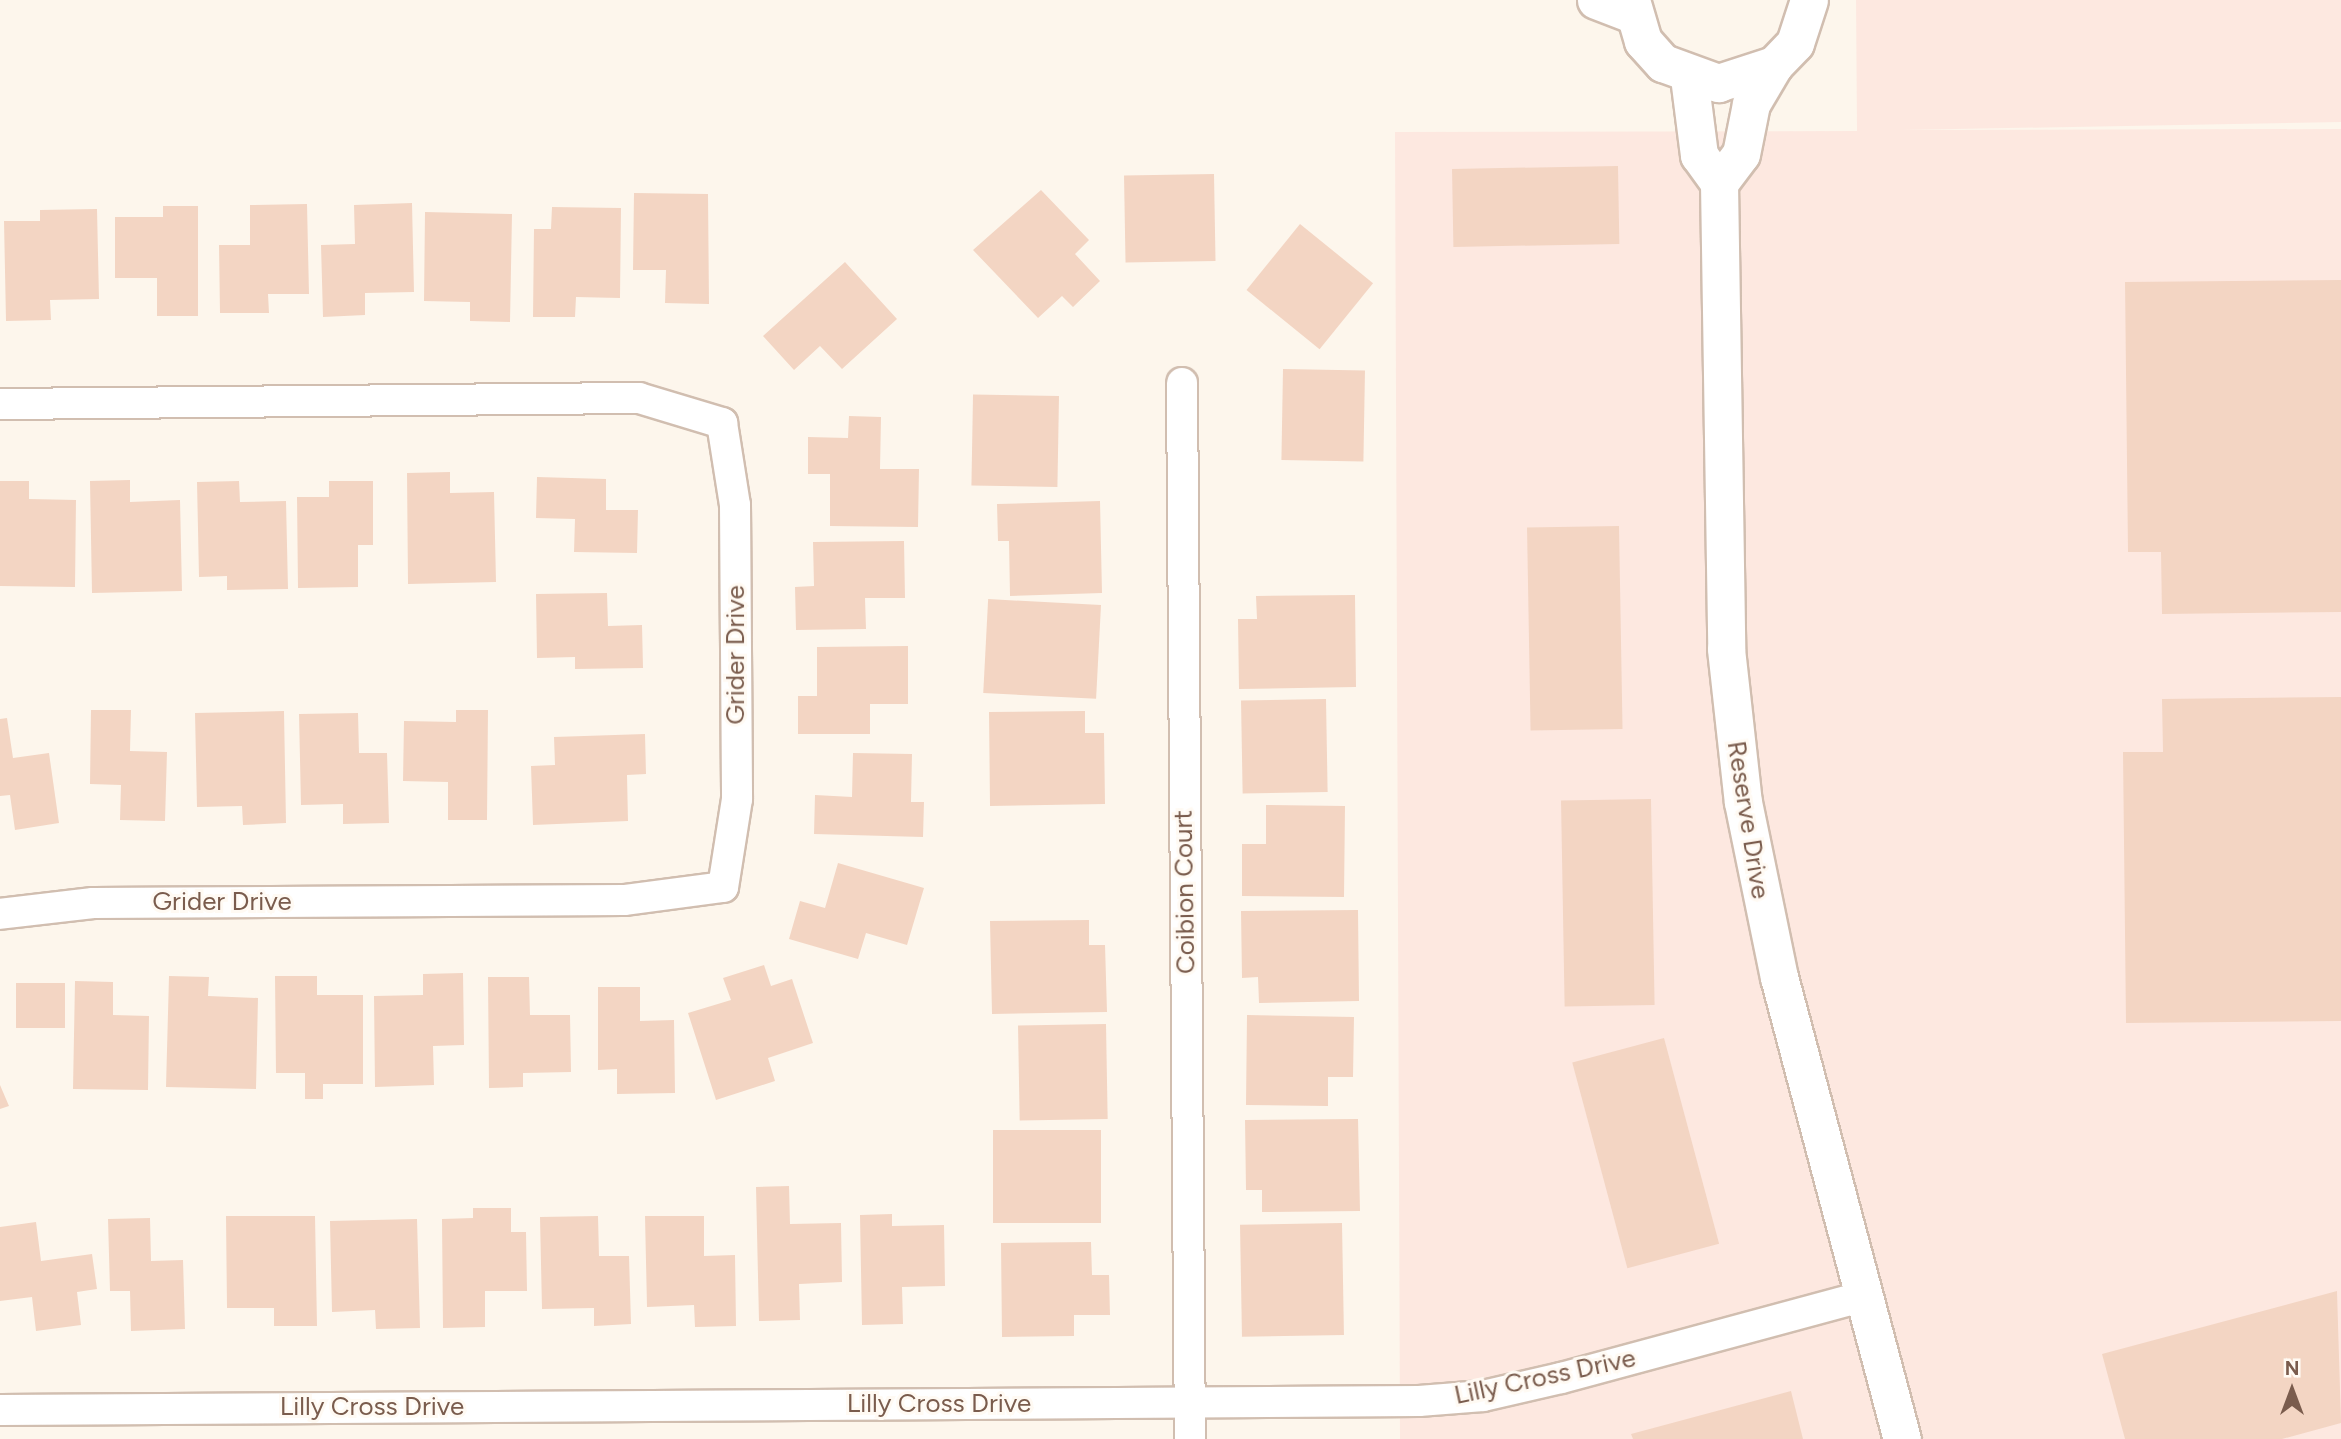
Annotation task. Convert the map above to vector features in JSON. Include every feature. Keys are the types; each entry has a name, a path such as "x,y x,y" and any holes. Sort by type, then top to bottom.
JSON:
{"street":[{"path":"1597,0 1631,7 1643,41 1663,64 1689,78 1718,83 1774,65"},
{"path":"1689,78 1699,155 1719,183 1741,154 1751,104 1774,65 1795,43 1809,0"},
{"name":"Reserve Drive","path":"1719,183 1726,649 1739,776 1776,965 1902,1439"},
{"name":"Coibion Court","path":"1182,383 1190,1439"},
{"name":"Grider Drive","path":"0,404 639,398 722,423 735,505 737,785 723,887 624,900 93,903 0,914"},
{"name":"Lilly Cross Drive","path":"0,1410 1190,1402 1483,1396 1865,1296"}],"shaded area":[{"path":"1856,0 2341,0 2341,122 1902,130 2341,129 2341,1439 1400,1439 1395,132 1857,131"}],"building":[{"path":"1618,166 1619,244 1453,247 1452,169"},
{"path":"1214,174 1216,261 1126,263 1124,176"},
{"path":"1041,190 1089,240 1075,254 1100,281 1073,307 1062,296 1038,318 973,250"},
{"path":"634,193 708,194 709,304 665,303 666,270 633,270"},
{"path":"412,203 414,292 365,293 365,315 323,317 321,245 355,244 354,205"},
{"path":"307,204 309,294 268,294 269,313 220,313 219,245 250,245 250,205"},
{"path":"163,206 198,206 198,316 157,316 157,278 115,278 115,217 163,217"},
{"path":"552,207 621,208 620,298 576,297 575,317 533,317 534,229 551,229"},
{"path":"97,209 99,299 50,300 51,320 6,321 4,221 40,221 40,210"},
{"path":"425,212 512,214 510,322 470,321 470,302 424,301"},
{"path":"1300,224 1373,283 1320,349 1247,290"},
{"path":"845,262 897,319 842,369 820,346 794,370 763,336"},
{"path":"2341,280 2341,612 2162,614 2161,552 2128,552 2125,282"},
{"path":"1283,369 1365,370 1363,461 1281,460"},
{"path":"973,394 1059,396 1057,487 971,485"},
{"path":"849,416 881,417 880,469 919,469 918,527 830,526 830,474 808,474 808,437 848,438"},
{"path":"450,472 450,493 494,492 496,582 408,584 407,473"},
{"path":"537,477 606,479 606,510 638,510 637,553 574,552 575,519 536,518"},
{"path":"130,480 130,502 180,500 182,591 92,593 90,481"},
{"path":"0,481 29,481 29,499 76,500 75,587 0,586"},
{"path":"239,481 240,502 286,501 288,589 227,590 227,576 199,577 197,482"},
{"path":"329,481 373,481 373,545 358,545 358,587 298,588 297,497 329,497"},
{"path":"1100,501 1102,593 1010,596 1009,541 998,541 997,504"},
{"path":"1619,526 1623,729 1531,731 1527,528"},
{"path":"904,541 905,598 865,598 866,629 796,630 795,587 814,586 813,542"},
{"path":"607,593 608,626 642,625 643,668 575,669 575,657 537,658 536,594"},
{"path":"1355,595 1356,687 1239,689 1238,619 1257,619 1256,596"},
{"path":"988,599 1101,605 1096,699 983,693"},
{"path":"908,646 908,704 870,704 870,734 798,734 798,696 817,696 817,647"},
{"path":"2341,697 2341,1021 2126,1023 2123,752 2163,752 2162,699"},
{"path":"1326,699 1328,792 1243,793 1241,700"},
{"path":"91,710 131,710 130,751 167,752 165,821 120,820 121,785 90,784"},
{"path":"456,710 488,710 487,820 448,820 448,782 403,781 404,721 456,722"},
{"path":"284,711 286,823 243,825 242,806 197,807 195,713"},
{"path":"1085,711 1085,733 1104,733 1105,804 990,806 989,712"},
{"path":"358,713 359,753 387,753 389,823 343,824 343,804 301,805 299,714"},
{"path":"7,718 13,758 49,753 59,823 15,830 10,795 0,796 0,719"},
{"path":"645,734 646,774 627,775 628,821 533,825 531,766 555,765 554,737"},
{"path":"853,753 912,754 911,802 924,802 923,837 814,834 815,795 852,797"},
{"path":"1651,799 1655,1005 1565,1007 1561,801"},
{"path":"1266,805 1345,806 1344,897 1242,896 1242,844 1266,844"},
{"path":"838,863 924,888 907,945 866,933 858,959 789,939 800,901 825,908"},
{"path":"1358,910 1359,1001 1259,1003 1258,977 1242,978 1241,911"},
{"path":"1089,920 1089,945 1105,945 1107,1012 992,1014 990,921"},
{"path":"764,965 771,986 792,979 813,1043 768,1058 775,1081 716,1100 688,1013 731,1000 723,978"},
{"path":"463,973 464,1045 433,1046 434,1085 375,1087 374,996 423,995 423,974"},
{"path":"169,976 209,977 208,996 258,998 256,1089 166,1087"},
{"path":"275,976 317,976 317,995 363,995 363,1084 323,1084 323,1099 305,1099 305,1073 276,1073"},
{"path":"488,977 529,977 530,1015 570,1015 571,1072 523,1073 523,1087 489,1088"},
{"path":"75,981 113,982 113,1015 149,1016 148,1090 73,1089"},
{"path":"16,983 65,983 65,1028 16,1028"},
{"path":"598,987 640,987 640,1021 674,1020 675,1093 617,1094 617,1069 598,1070"},
{"path":"1247,1015 1354,1017 1353,1077 1328,1077 1328,1106 1246,1105"},
{"path":"1106,1024 1108,1119 1020,1121 1018,1026"},
{"path":"1664,1038 1719,1244 1627,1268 1572,1063"},
{"path":"0,1085 9,1106 0,1109"},
{"path":"1358,1119 1360,1211 1262,1212 1262,1190 1246,1190 1245,1120"},
{"path":"993,1130 1101,1130 1101,1223 993,1223"},
{"path":"789,1186 790,1224 841,1223 842,1282 799,1284 800,1320 759,1321 756,1187"},
{"path":"473,1208 511,1208 511,1232 526,1232 527,1291 485,1291 485,1327 443,1328 442,1219 473,1218"},
{"path":"892,1214 892,1226 944,1225 945,1286 902,1287 903,1324 862,1325 860,1215"},
{"path":"226,1216 315,1216 317,1326 274,1326 274,1308 227,1308"},
{"path":"598,1216 599,1256 629,1256 631,1324 594,1326 594,1308 542,1309 540,1217"},
{"path":"645,1216 704,1216 704,1256 735,1255 736,1326 695,1327 694,1305 647,1307"},
{"path":"150,1218 151,1261 183,1260 185,1329 131,1331 130,1291 110,1291 108,1219"},
{"path":"417,1219 420,1328 376,1329 375,1310 332,1312 330,1221"},
{"path":"36,1222 41,1261 92,1254 97,1289 77,1292 81,1325 36,1331 32,1297 0,1301 0,1227"},
{"path":"1342,1223 1344,1335 1242,1337 1240,1225"},
{"path":"1091,1242 1092,1275 1109,1275 1110,1315 1074,1315 1074,1336 1002,1337 1001,1243"},
{"path":"2337,1291 2341,1423 2282,1439 2125,1439 2102,1354"},
{"path":"1791,1391 1803,1439 1633,1439 1631,1434"}]}
